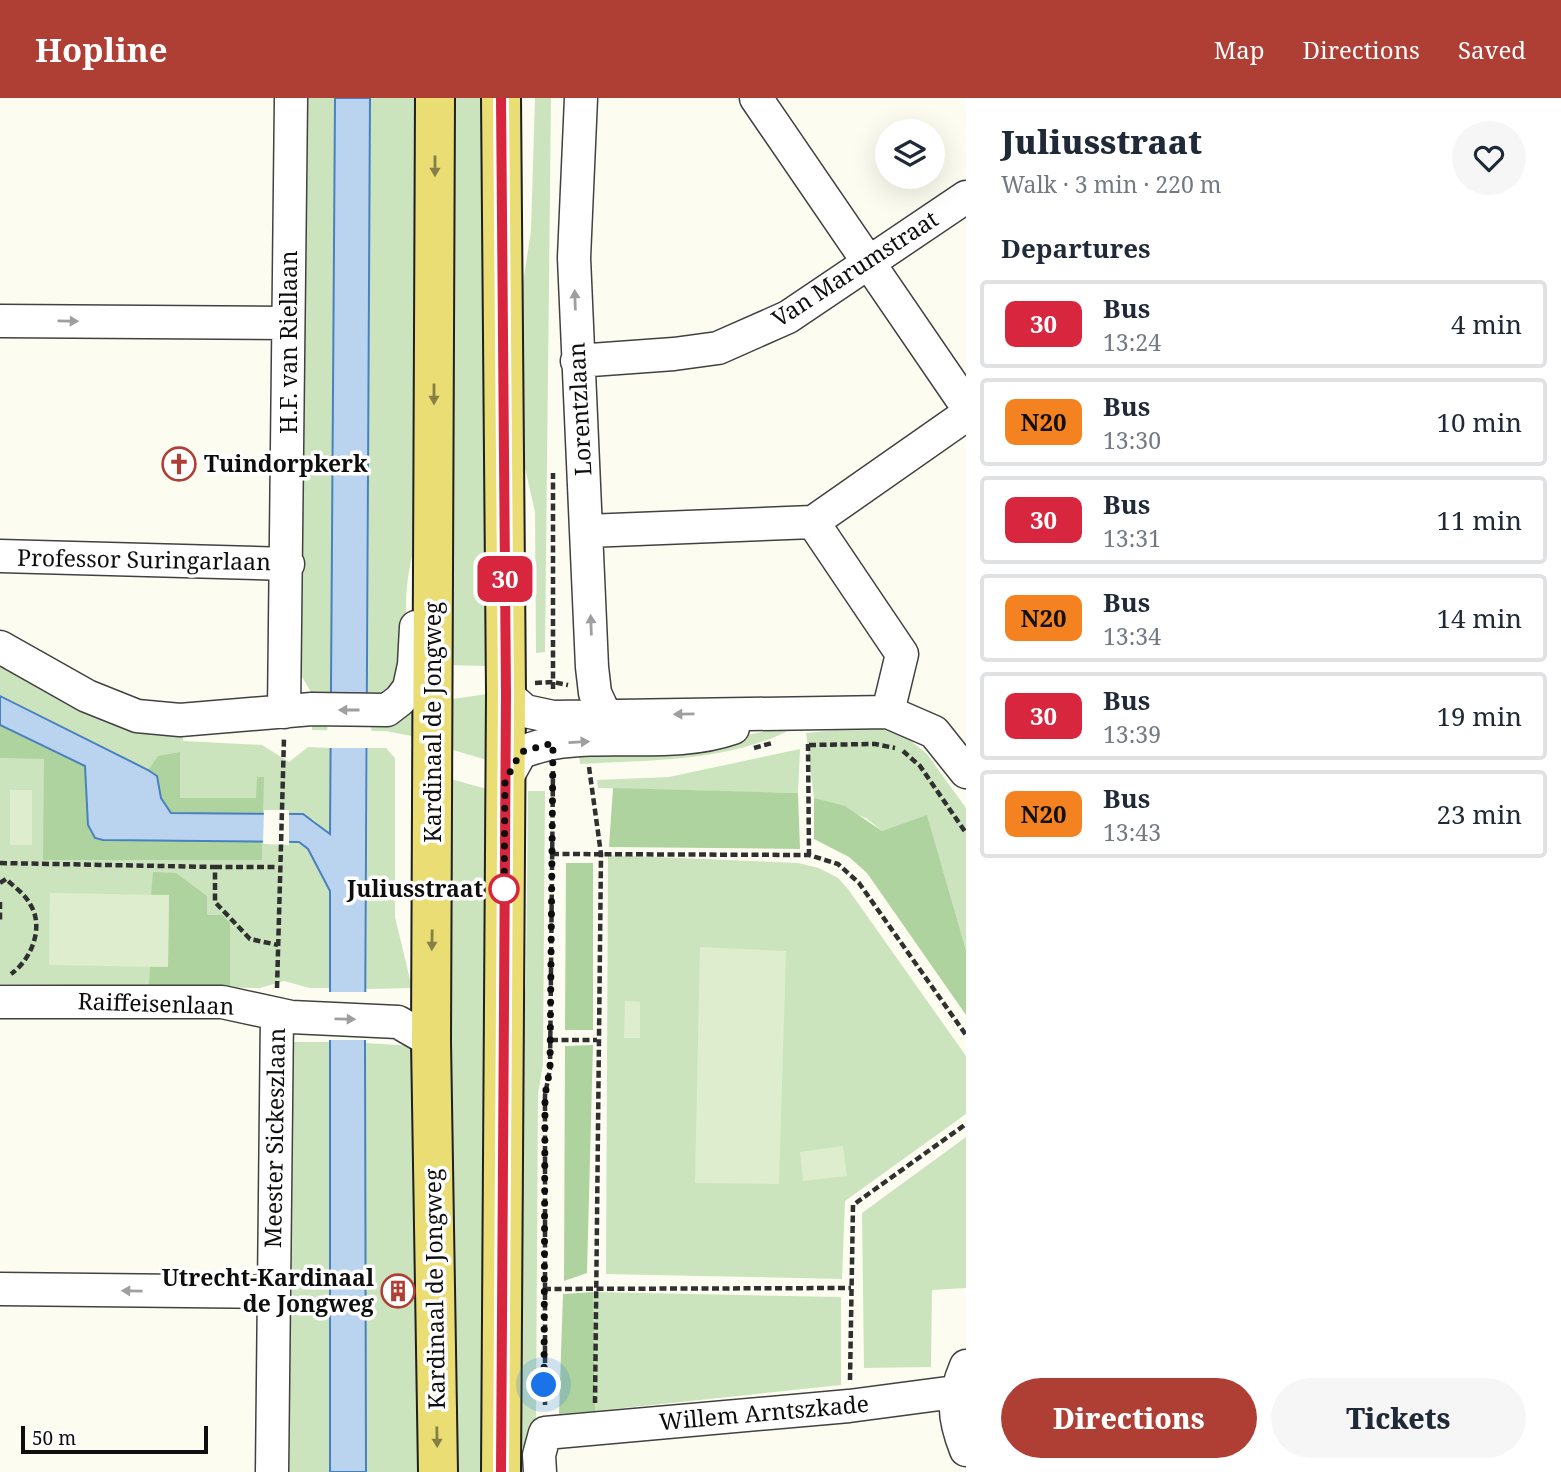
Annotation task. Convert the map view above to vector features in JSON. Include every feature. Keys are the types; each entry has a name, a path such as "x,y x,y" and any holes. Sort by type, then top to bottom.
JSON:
{"main road":[{"name":"Kardinaal de Jongweg","path":"435,98 431,1041 438,1472"},
{"path":"501,98 506,694 501,1472"}],"street":[{"name":"H.F. van Riellaan","path":"291,98 288,564 293,719"},
{"name":"Lorentzlaan","path":"581,98 574,258 577,361 592,667 595,693 606,717"},
{"path":"757,98 966,405"},
{"name":"Van Marumstraat","path":"577,361 718,348 788,317 966,197"},
{"path":"0,321 288,323"},
{"path":"587,531 813,523 966,415"},
{"path":"0,647 14,659 87,696 137,716 180,720 293,719 387,710 401,700 409,688 414,665 418,579 434,519"},
{"path":"813,523 901,653 888,712"},
{"name":"Professor Suringarlaan","path":"0,556 288,564"},
{"path":"506,694 525,711 553,717 888,712 934,732 966,772"},
{"path":"505,781 521,752 553,743 719,733 774,713"},
{"name":"Raiffeisenlaan","path":"1,989 222,1002 310,1018 380,1019 398,1022 431,1041"},
{"name":"Meester Sickeszlaan","path":"272,1472 277,1014"},
{"path":"0,1289 274,1292"},
{"path":"960,1379 958,1430 966,1450"},
{"name":"Willem Arntszkade","path":"545,1433 849,1406 960,1379"},
{"path":"540,1472 539,1455 545,1433"}],"path":[{"path":"277,1014 280,799 293,719"},
{"path":"803,739 809,745 809,855"},
{"path":"545,1433 545,1095 550,1069 551,1040 553,743"},
{"path":"809,745 875,744 901,749 920,766 966,833"},
{"path":"589,767 601,854 594,1428"},
{"path":"552,855 809,855 838,864 859,883 966,1035"},
{"path":"0,863 278,867"},
{"path":"215,867 215,902 250,939 278,945"},
{"path":"0,883 6,879 32,905 35,928 28,959 1,989"},
{"path":"0,902 0,922"},
{"path":"551,1040 597,1040"},
{"path":"849,1406 853,1205 966,1124"},
{"path":"544,1289 851,1288"}],"green space":[{"path":"304,98 335,98 331,694 312,694 301,675"},
{"path":"370,98 422,98 418,528 407,586 406,656 403,670 388,694 368,694"},
{"path":"449,98 484,98 487,666 447,665"},
{"path":"535,98 551,98 545,652 536,653 535,512 521,450 520,302 531,231"},
{"path":"0,664 151,730 183,737 183,741 262,745 289,762 308,747 331,748 330,835 313,819 262,841 296,842 305,845 330,891 329,988 310,988 284,981 260,988 0,984"},
{"path":"487,694 487,760 446,748 446,700"},
{"path":"417,703 417,737 386,731 312,730 312,720"},
{"path":"0,725 85,766 103,840 262,841 262,860 43,860 44,759 0,758"},
{"path":"797,726 747,747 719,753 663,760 580,764 579,753 689,745"},
{"path":"882,729 906,737 927,754 966,808 966,950 927,816 882,831 866,818 814,798 806,733"},
{"path":"368,748 386,748 395,758 395,917 412,988 366,989"},
{"path":"800,749 798,793 598,788 597,780 669,777"},
{"path":"180,752 180,798 256,798 257,777 264,777 263,813 171,813 161,798 157,776 148,770 158,756"},
{"path":"447,778 487,789 482,1155 485,1472 447,1472"},
{"path":"613,788 798,793 800,849 609,847"},
{"path":"10,790 32,790 32,845 10,845"},
{"path":"528,791 545,791 543,1064 538,1094 536,1418 532,1451 514,1444 514,1156 526,981"},
{"path":"814,798 845,806 882,831 927,815 966,950 966,1015 867,873 849,857 814,839"},
{"path":"608,855 798,863 819,868 838,878 966,1056 966,1114 845,1201 842,1279 606,1274"},
{"path":"566,863 593,863 593,1030 565,1030"},
{"path":"153,872 176,873 207,896 207,915 222,915 230,923 230,987 149,985 150,966 168,966 169,896 151,895"},
{"path":"50,893 169,895 168,967 49,965"},
{"path":"700,947 786,951 779,1184 695,1183"},
{"path":"625,1001 640,1002 640,1038 624,1038"},
{"path":"294,1042 329,1042 330,1472 285,1472 291,1045"},
{"path":"365,1043 414,1046 418,1472 366,1472"},
{"path":"593,1045 587,1273 564,1281 565,1046"},
{"path":"966,1137 966,1288 932,1290 931,1367 864,1368 862,1213"},
{"path":"843,1146 847,1176 803,1181 800,1152"},
{"path":"593,1292 841,1297 841,1385 595,1411"},
{"path":"593,1292 595,1411 559,1414 563,1294"}],"water":[{"path":"335,98 370,98 365,1043 366,1472 330,1472 330,891 308,849 299,842 95,838 88,825 85,766 0,725 0,696 157,776 161,798 171,813 303,814 330,834"}],"pier":[{"path":"328,694 372,694 371,748 327,748"},
{"path":"264,810 289,810 289,845 263,844"},
{"path":"325,992 369,992 369,1040 325,1040"}],"bus line":[{"name":"30","path":"501,98 506,694 499,1358 501,1472"}],"place":[{"name":"Tuindorpkerk","path":"179,464"},
{"name":"Juliusstraat","path":"504,889"},
{"name":"Utrecht-Kardinaal de Jongweg","path":"398,1291"}],"route":[{"path":"504,889 504,899 505,781 521,752 553,743 550,1069 545,1095 544,1385"}]}
